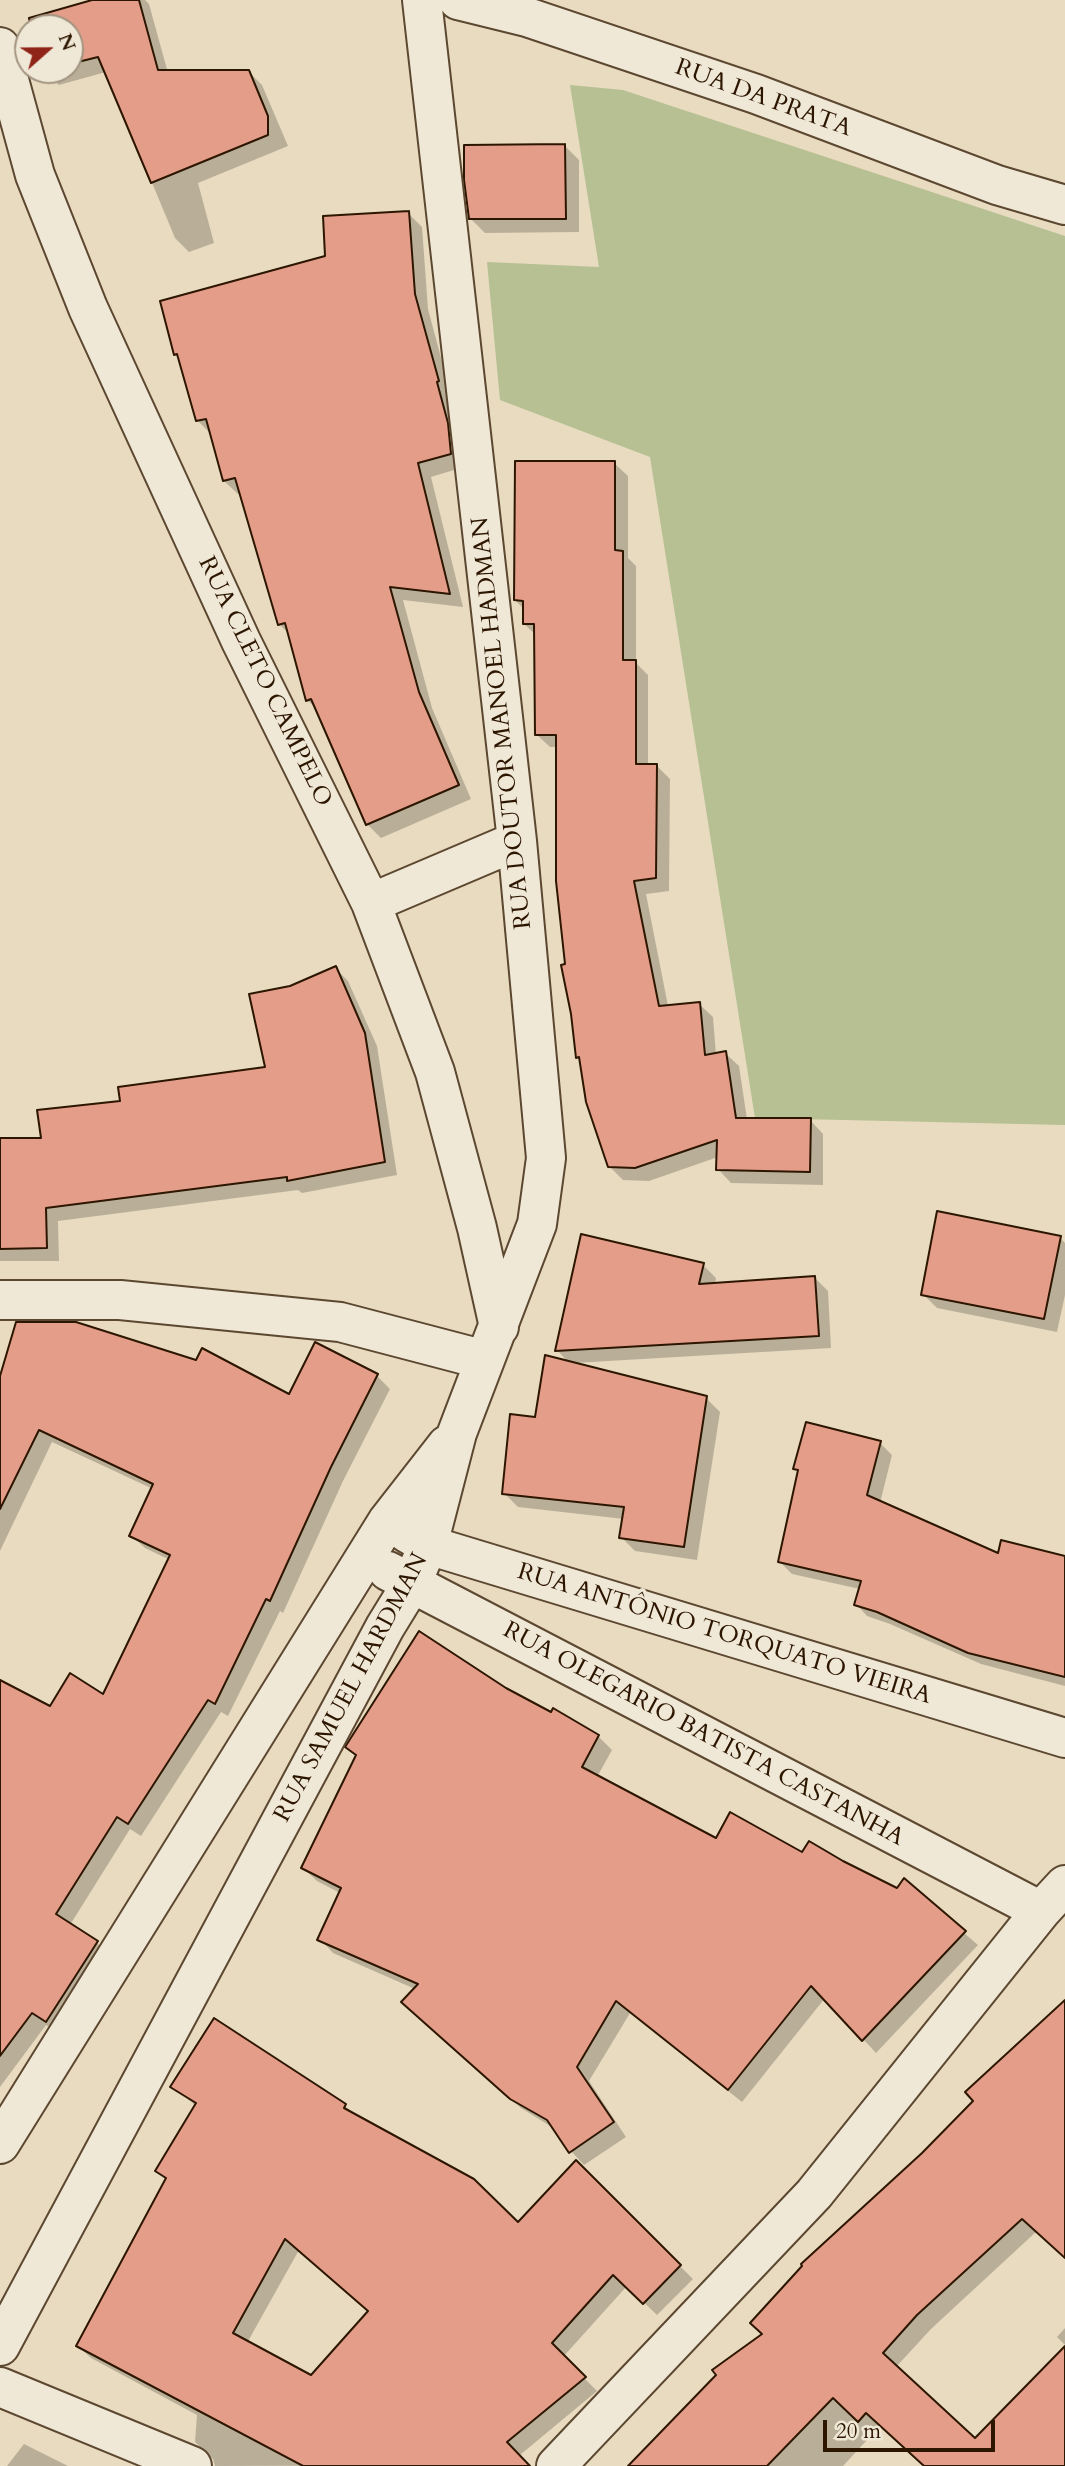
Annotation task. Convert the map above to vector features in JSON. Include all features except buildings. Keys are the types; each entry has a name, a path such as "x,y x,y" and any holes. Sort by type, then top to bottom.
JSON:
{"street":[{"name":"RUA DOUTOR MANOEL HADMAN","path":"422,0 517,841 546,1158 537,1224 457,1433"},
{"name":"RUA DA PRATA","path":"458,0 527,17 756,94 998,185 1065,205"},
{"name":"RUA CLETO CAMPELO","path":"0,47 35,174 88,308 241,641 371,903 435,1072 477,1228 492,1344"},
{"path":"371,903 517,841"},
{"path":"0,1300 120,1300 340,1322 492,1344"},
{"name":"RUA SAMUEL HARDMAN","path":"0,2144 387,1522 457,1433"},
{"name":"RUA SAMUEL HARDMAN","path":"0,2346 378,1639 412,1583 429,1545 457,1433"},
{"name":"RUA ANTÔNIO TORQUATO VIEIRA","path":"387,1522 429,1545 1065,1738"},
{"name":"RUA OLEGARIO BATISTA CASTANHA","path":"365,1560 1053,1898 814,2194 556,2466"},
{"path":"0,2387 192,2466"}],"green space":[{"path":"570,85 623,90 1065,236 1065,1125 755,1118 650,457 500,400 487,262 599,267"}]}
